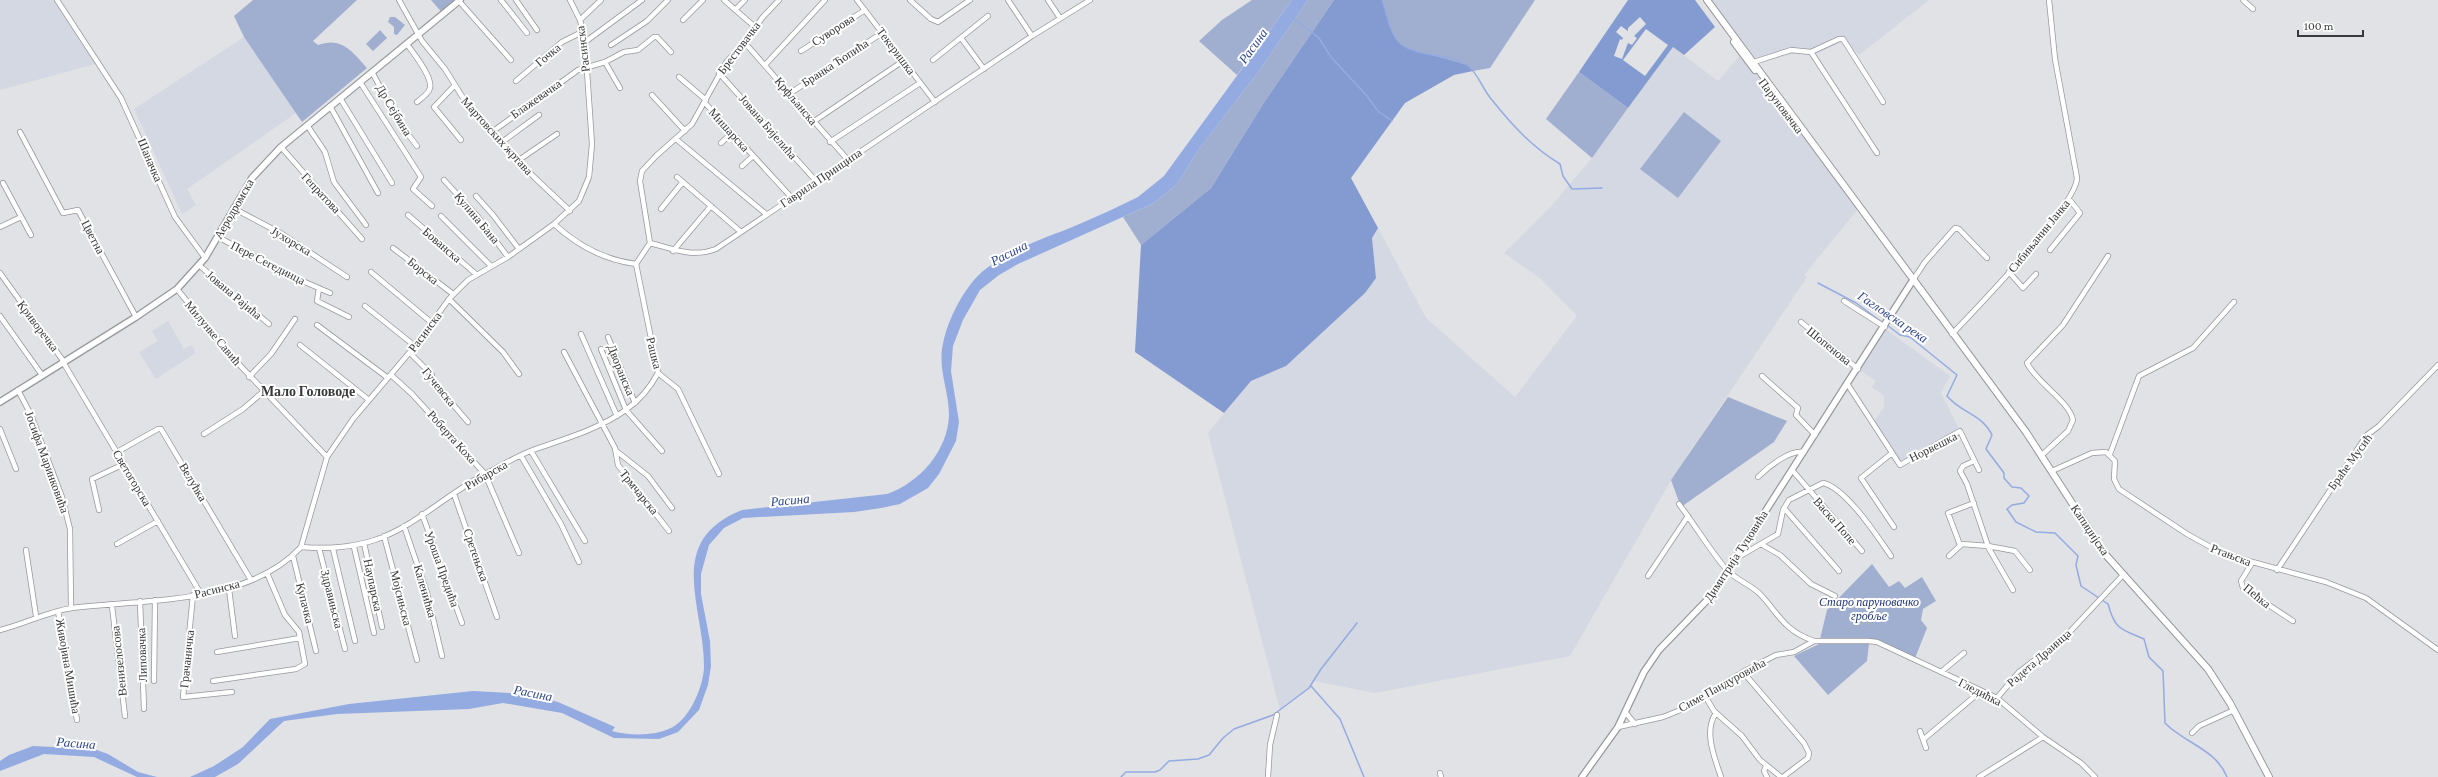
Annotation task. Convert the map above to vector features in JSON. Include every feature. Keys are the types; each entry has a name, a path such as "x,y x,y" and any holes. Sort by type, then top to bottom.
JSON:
{"main road":[{"name":"Паруновачка","path":"1703,0 1913,280"},
{"name":"Паруновачка","path":"1707,0 1754,62 1855,202"},
{"name":"Капиџијска","path":"1913,280 2042,455 2089,530 2123,575 2200,658 2234,710 2269,777"}],"street":[{"name":"Шаначка","path":"58,0 129,112 175,217 205,258"},
{"name":"Мартовских жртава","path":"399,0 419,35 455,85 465,102 492,132 570,211"},
{"name":"Аеродромска","path":"0,402 63,361 136,318 177,289 200,266 252,178 281,147 419,35 459,0"},
{"path":"459,0 512,60"},
{"path":"501,0 527,33"},
{"path":"516,0 537,30"},
{"name":"Расинска","path":"0,630 36,616 71,608 112,606 229,589 267,574 293,556 301,547 327,457 369,400 410,353 449,299 468,280 508,257 570,211 579,201 586,187 592,158 586,88 587,67 580,20 570,0"},
{"path":"580,20 601,0"},
{"path":"584,42 642,0"},
{"path":"610,45 647,21 668,0"},
{"path":"683,20 703,0"},
{"path":"724,0 755,27"},
{"path":"735,10 744,0"},
{"name":"Брестовачка","path":"650,243 640,176 656,156 692,124 706,102 726,60 745,43 755,27 779,0"},
{"path":"765,64 825,0"},
{"name":"Текеришка","path":"857,0 935,102"},
{"path":"911,0 938,22 970,0"},
{"path":"1008,0 1032,36"},
{"path":"1048,0 1060,18"},
{"name":"Сибињанин Јанка","path":"1952,334 2009,272 2069,200 2076,186 2077,178 2056,59 2049,0"},
{"path":"2243,0 2253,9"},
{"name":"Гаврила Принципа","path":"650,243 674,251 692,254 707,253 716,249 791,197 1087,1"},
{"name":"Суворова","path":"801,51 865,10"},
{"path":"933,60 988,16"},
{"name":"Гочка","path":"516,81 562,42 582,32"},
{"name":"Бранка Ћопића","path":"789,94 882,33"},
{"name":"Блажевачка","path":"492,132 561,81 587,67 605,62 624,52 638,50 654,37 671,52"},
{"path":"961,38 984,69"},
{"path":"1754,62 1791,50 1811,52 1839,39 1844,39 1883,102"},
{"name":"Крфљанска","path":"745,43 765,64 830,142 848,160"},
{"path":"407,44 426,73 430,85 428,92 418,102"},
{"path":"1811,52 1878,153"},
{"path":"813,122 903,61"},
{"path":"605,62 620,88"},
{"name":"Др Сејбина","path":"372,72 400,124 417,146"},
{"name":"Јована Бијелића","path":"719,73 816,181"},
{"path":"679,77 706,102"},
{"path":"360,82 421,177 413,189 432,206"},
{"path":"830,142 920,83"},
{"path":"455,85 434,107 461,140"},
{"path":"652,94 685,131"},
{"path":"340,98 392,183"},
{"name":"Мишарска","path":"706,102 791,197"},
{"path":"330,106 378,193"},
{"path":"502,142 539,115"},
{"path":"307,125 325,152 334,182 366,225"},
{"name":"Цветна","path":"20,132 63,213 78,210 136,318"},
{"path":"721,143 732,132"},
{"path":"519,160 557,134"},
{"path":"676,139 766,214"},
{"name":"Гепратова","path":"281,147 362,239"},
{"name":"Мишарска","path":"742,166 753,156"},
{"path":"677,177 741,232"},
{"name":"Кулина Бана","path":"444,180 483,222 508,257"},
{"path":"661,209 682,182"},
{"path":"3,183 31,235"},
{"path":"476,196 493,215 519,249"},
{"path":"2050,250 2080,213 2069,200"},
{"path":"674,251 711,206"},
{"name":"Јухорска","path":"233,208 261,225 282,234 347,277"},
{"name":"Бованска","path":"408,215 477,275"},
{"path":"441,216 491,266"},
{"path":"0,227 21,217"},
{"path":"554,224 578,245 619,262 636,264 650,243"},
{"path":"1913,280 1953,228 1959,229 1988,258"},
{"name":"Пере Сегединца","path":"218,237 330,293"},
{"name":"Борска","path":"393,248 453,294"},
{"path":"2042,455 2071,427 2072,415 2046,388 2027,362 2063,325 2108,256"},
{"name":"Рашка","path":"636,264 658,373 678,389 718,474"},
{"name":"Јована Рајића","path":"200,266 269,324"},
{"path":"371,272 432,323"},
{"path":"2009,272 2022,288 2036,274"},
{"name":"Криворечка","path":"0,273 63,361"},
{"name":"Димитрија Туцовића","path":"1582,777 1618,727 1644,672 1659,650 1706,602 1848,385 1913,280"},
{"name":"Пере Сегединца","path":"319,288 317,301 348,317"},
{"name":"Милунке Савић","path":"177,289 250,376 327,457"},
{"path":"449,299 503,352 519,374"},
{"path":"1844,301 1884,327"},
{"path":"2052,471 2098,451 2110,454 2139,376 2193,348 2234,302"},
{"path":"365,306 415,346"},
{"path":"0,316 42,375"},
{"name":"Милунке Савић","path":"250,376 271,354 295,319"},
{"name":"Шопенова","path":"1801,322 1858,369"},
{"name":"Роберта Коха","path":"317,325 390,376 412,394 485,474 519,554"},
{"path":"581,334 617,416"},
{"name":"Дворанска","path":"608,337 635,403"},
{"path":"300,345 369,400"},
{"path":"601,349 626,410 662,451"},
{"name":"Трмчарска","path":"564,352 600,425 615,450 618,465 669,531"},
{"name":"Гучевска","path":"410,353 432,375 431,379 468,422"},
{"name":"Светогорска","path":"63,361 201,594"},
{"name":"Браће Мусић","path":"2277,570 2367,435 2379,426 2438,365"},
{"name":"Рибарска","path":"301,547 333,549 354,546 384,536 404,526 485,474 531,451 600,425 617,416 635,403 650,388 658,373"},
{"path":"1762,376 1798,408 1796,415 1815,435"},
{"name":"Норвешка","path":"1848,385 1900,465 1960,432 1979,470"},
{"name":"Јосифа Маринковића","path":"18,390 31,414 62,497 70,529 71,608"},
{"path":"204,434 243,409 264,391"},
{"path":"0,429 16,469"},
{"name":"Велућка","path":"117,452 158,429 162,429 250,580"},
{"name":"Трмчарска","path":"615,450 648,476 672,508"},
{"path":"531,451 585,541"},
{"path":"1758,477 1784,459 1798,452 1804,452"},
{"path":"1892,453 1860,478 1894,527"},
{"name":"Ртањска","path":"2110,454 2115,461 2114,479 2119,489 2200,541 2223,554 2277,570 2326,582 2366,598 2438,650"},
{"path":"521,456 554,511 579,562"},
{"path":"1974,461 1960,470 1974,503 1988,547 2013,590"},
{"path":"99,510 92,479 124,464"},
{"name":"Васка Попе","path":"1792,470 1862,551"},
{"path":"1734,560 1778,534 1784,508 1792,498 1823,483 1837,491 1891,556"},
{"name":"Сретењска","path":"454,494 497,617"},
{"path":"1960,545 1948,513 1974,503"},
{"path":"1679,504 1727,570 1758,592 1777,617 1799,634 1814,641"},
{"path":"1784,508 1839,571"},
{"name":"Уроша Предића","path":"422,514 462,623"},
{"path":"1648,576 1688,516"},
{"path":"117,544 158,521"},
{"name":"Каленићка","path":"404,526 427,593 442,656"},
{"name":"Мојсињска","path":"384,536 417,660"},
{"name":"Наупарска","path":"364,543 382,627"},
{"path":"1761,544 1780,555 1811,584 1835,596"},
{"path":"1949,556 1960,545 1988,547 2017,552 2030,570"},
{"path":"354,546 374,633"},
{"name":"Здравињска","path":"319,548 345,649"},
{"path":"333,549 355,641"},
{"path":"26,550 36,616"},
{"name":"Купачка","path":"293,556 316,651"},
{"name":"Пећка","path":"2252,563 2241,581 2243,588 2294,621"},
{"path":"213,681 303,666 305,662 298,631 285,615 267,574"},
{"name":"Радета Драинца","path":"1997,698 2019,672 2056,646 2123,575"},
{"path":"229,589 235,636"},
{"name":"Грачаничка","path":"193,595 183,697 232,692"},
{"path":"154,681 155,600"},
{"name":"Липовачка","path":"140,601 144,709"},
{"name":"Венизелосова","path":"112,606 125,716"},
{"name":"Живојина Мишића","path":"58,611 77,720"},
{"path":"1799,634 1803,640 1802,647"},
{"path":"217,652 300,638"},
{"name":"Симе Пандуровића","path":"1618,727 1663,717 1691,705 1743,672 1776,655 1794,652 1814,641 1872,641"},
{"name":"Гледићка","path":"1872,641 1997,698 2042,737 2081,763 2094,777"},
{"path":"1941,672 1964,653"},
{"path":"1705,696 1716,713 1742,736 1766,766 1782,777 1808,758 1809,753 1804,743 1743,672"},
{"path":"1924,739 1981,691"},
{"path":"2192,733 2199,726 2234,710"},
{"path":"1626,712 1629,719 1635,724"},
{"path":"1716,713 1712,724 1711,745 1721,777"},
{"path":"1268,777 1270,745 1277,715"},
{"path":"1920,731 1926,748"},
{"path":"1979,777 2042,737"},
{"path":"1766,766 1764,771 1767,777"}],"shaded area":[{"path":"0,0 53,0 95,64 0,90"},
{"path":"1292,0 1308,0 1259,71 1199,149 1177,184 1154,203 1018,264 999,275 980,290 963,320 953,346 951,371 959,422 956,441 939,474 928,488 900,504 881,508 854,512 743,518 724,528 709,545 701,574 701,594 710,641 711,666 708,685 699,710 678,732 659,739 614,738 562,713 503,703 469,709 337,714 284,721 238,764 215,777 190,777 214,766 243,747 270,719 349,704 473,691 528,694 558,702 615,727 612,731 619,733 657,733 678,724 695,701 702,682 704,666 695,598 694,577 696,557 703,539 718,523 742,510 887,494 899,489 920,474 930,464 937,453 947,428 949,407 942,366 942,349 952,315 970,285 992,264 1005,256 1138,197 1164,176"},
{"path":"1334,0 1382,0 1391,28 1400,43 1412,49 1467,65 1473,71 1454,75 1405,103 1351,178 1378,228 1372,238 1376,278 1365,293 1286,366 1251,381 1224,413 1135,352 1141,245 1211,188 1263,104"},
{"path":"1628,0 1695,0 1715,27 1684,55 1673,47 1628,108 1579,72","holes":["1640,17 1646,24 1634,36 1637,38 1632,45 1628,43 1622,59 1614,56 1620,39 1622,40 1623,38 1616,32 1621,26 1628,31 1628,28","1646,29 1668,45 1645,76 1623,60"]},
{"path":"1707,0 1929,0 1859,55 1844,41 1814,55 1807,50 1755,64"},
{"path":"244,37 296,113 187,189 196,205 182,214 134,109"},
{"path":"1673,47 1718,81 1742,53 1858,209 1804,275 1807,277 1671,480 1570,656 1375,693 1314,681 1304,693 1280,710 1208,433 1251,381 1286,366 1376,278 1372,238 1378,228 1426,318 1515,397 1577,316 1541,279 1504,253 1553,204 1592,158"},
{"path":"168,321 184,349 191,345 196,353 156,379 139,352 158,341 152,331"},
{"path":"1884,328 1950,376 1941,393 1960,431 1900,465 1872,423 1884,408 1884,396 1872,387 1876,381 1858,369"},
{"path":"33,746 94,749 108,754 138,772 157,777 137,777 94,757 44,754 0,771 0,761 9,755"}],"green space":[{"path":"253,0 357,0 313,41 318,45 333,43 346,47 357,56 367,68 302,122 244,37 234,16"},
{"path":"431,0 460,0 445,16"},
{"path":"1252,0 1292,0 1237,75 1199,41 1222,20"},
{"path":"1308,0 1334,0 1263,104 1211,188 1141,245 1123,217 1154,203 1177,184 1199,149 1259,71"},
{"path":"1382,0 1535,0 1490,68 1473,71 1467,65 1412,49 1400,43 1391,28"},
{"path":"390,17 395,17 405,25 397,35 394,34 394,27 388,22"},
{"path":"380,30 387,38 373,51 366,44"},
{"path":"1579,72 1628,108 1592,158 1546,119"},
{"path":"1684,112 1721,141 1678,198 1640,169"},
{"path":"1728,397 1787,421 1774,442 1681,507 1671,480"},
{"name":"Старо паруновачко гробље","path":"1872,564 1889,587 1899,581 1905,588 1922,577 1936,601 1923,609 1921,620 1927,628 1915,658 1879,641 1820,639 1827,610"},
{"path":"1819,644 1869,644 1867,661 1828,695 1794,656"}],"waterway":[{"name":"Гагловска река","path":"1382,0 1391,30 1401,44 1416,51 1461,61 1467,65 1475,73 1489,96 1515,127 1531,143 1560,164 1563,176 1572,189 1602,188"},
{"path":"1293,18 1319,38 1331,57 1367,96 1378,111 1392,121"},
{"name":"Гагловска река","path":"1818,283 1856,303 1883,323"},
{"name":"Гагловска река","path":"1887,325 1900,335 1910,337 1957,375 1947,396 1959,407 1977,418 1988,428 1992,435 1986,449 2004,473 2004,478 2012,487 2021,488 2029,496 2024,503 2012,505 2007,509 2016,522 2036,532 2055,533 2078,556 2076,565 2081,586 2108,604 2113,619 2120,628 2144,639 2149,657 2163,671 2165,723 2181,736 2208,753 2222,767 2227,777"},
{"path":"1121,777 1126,772 1155,772 1160,770 1169,761 1198,759 1209,755 1223,738 1234,729 1273,715 1309,688 1321,669 1357,623"},
{"path":"1311,686 1340,719 1364,777"}],"district":[{"name":"Мало Головоде","path":"308,391"}],"water label":[{"name":"Расина","path":"1253,46"},
{"name":"Расина","path":"1009,253"},
{"name":"Расина","path":"790,500"},
{"name":"Расина","path":"533,693"},
{"name":"Расина","path":"76,743"}]}
